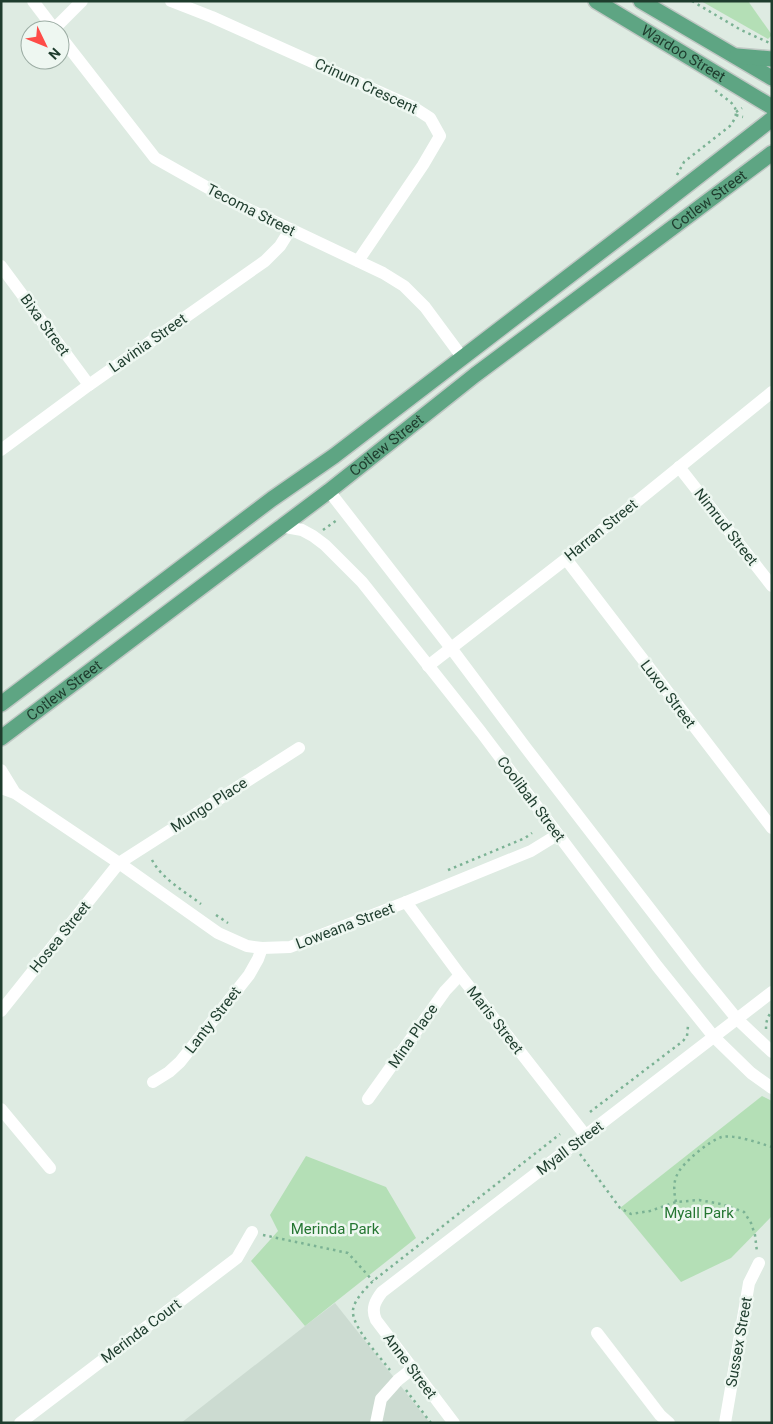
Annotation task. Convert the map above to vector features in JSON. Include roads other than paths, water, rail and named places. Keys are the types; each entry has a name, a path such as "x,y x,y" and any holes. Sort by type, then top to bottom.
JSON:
{"main road":[{"name":"Wardoo Street","path":"596,1 772,107"},
{"name":"Wardoo Street","path":"641,1 772,78"},
{"path":"733,55 772,59"},
{"name":"Cotlew Street","path":"1,704 272,499 334,456 772,119"},
{"name":"Cotlew Street","path":"4,735 329,491 475,375 772,153"},
{"path":"272,499 289,495 309,481 320,483 329,491"}],"street":[{"name":"Tecoma Street","path":"33,1 47,20"},
{"path":"66,20 82,1"},
{"name":"Crinum Crescent","path":"172,1 212,16 413,107 430,118 440,136 423,165 358,261"},
{"name":"Tecoma Street","path":"70,50 155,158 233,202 383,273 404,286 425,307 462,357"},
{"name":"Lavinia Street","path":"1,450 88,385 265,261 280,246 290,230"},
{"name":"Bixa Street","path":"1,266 88,385"},
{"name":"Harran Street","path":"428,666 566,559 772,392"},
{"name":"Nimrud Street","path":"680,467 770,579"},
{"name":"Coolibah Street","path":"329,491 697,970 737,1019 772,1052"},
{"name":"Coolibah Street","path":"280,526 308,533 325,545 362,582 481,732 657,966 714,1037 751,1073 772,1088"},
{"name":"Luxor Street","path":"566,559 772,828"},
{"name":"Mungo Place","path":"119,863 299,748"},
{"name":"Loweana Street","path":"1,770 14,793"},
{"name":"Loweana Street","path":"1,788 14,793 119,863 218,933 233,941 262,948 290,947 531,851 558,835"},
{"name":"Hosea Street","path":"1,1011 119,863"},
{"name":"Maris Street","path":"406,902 460,975 586,1136"},
{"name":"Lanty Street","path":"153,1082 180,1062 249,975 262,948"},
{"name":"Mina Place","path":"368,1099 445,991 460,975"},
{"name":"Myall Street","path":"374,1306 382,1292 772,992"},
{"path":"1,1109 50,1168"},
{"name":"Merinda Court","path":"20,1423 237,1258 252,1232"},
{"name":"Sussex Street","path":"725,1423 749,1283 759,1263"},
{"name":"Anne Street","path":"374,1306 376,1320 454,1423"},
{"path":"597,1333 660,1415 669,1423"},
{"path":"376,1423 382,1399 398,1380 412,1369"}],"park label":[{"name":"Myall Park","path":"699,1213"},
{"name":"Merinda Park","path":"335,1229"}]}
